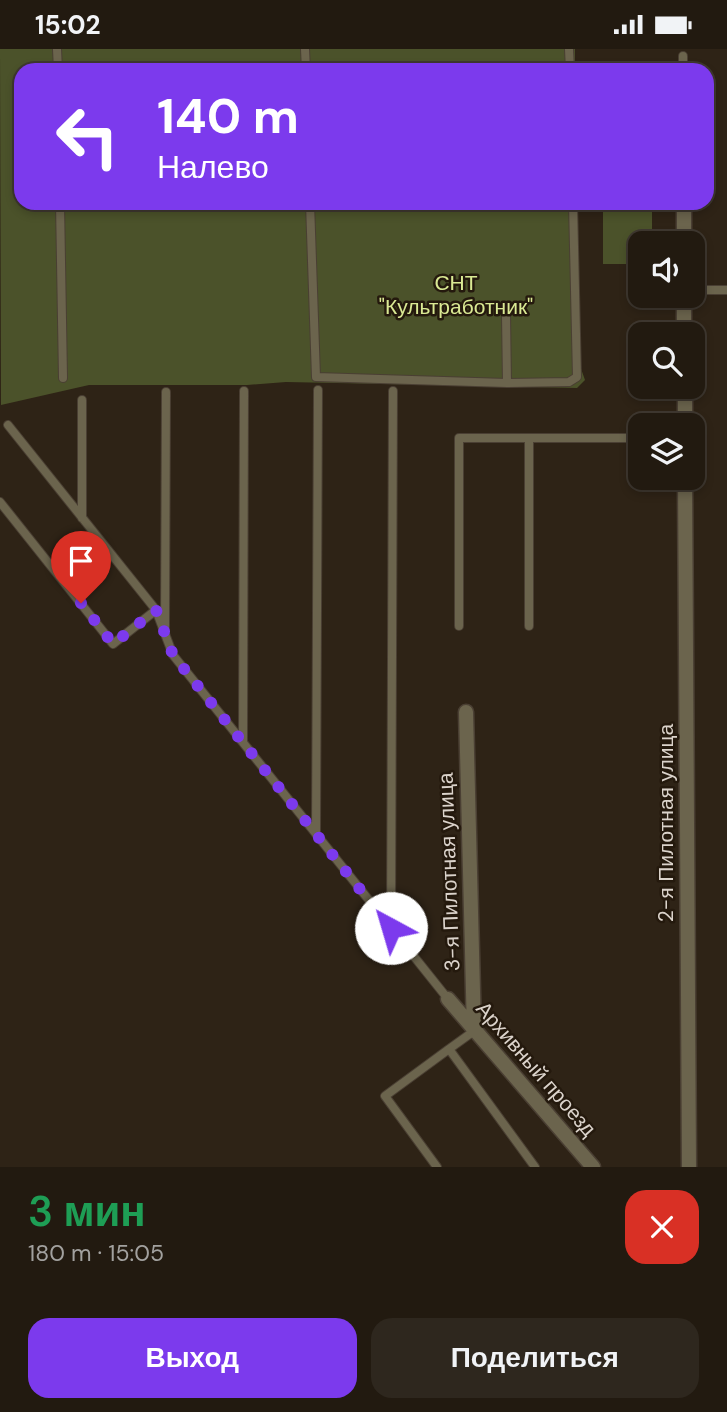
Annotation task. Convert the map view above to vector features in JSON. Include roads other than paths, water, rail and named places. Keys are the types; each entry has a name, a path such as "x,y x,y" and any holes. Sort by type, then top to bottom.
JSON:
{"street":[{"path":"684,210 684,231"},
{"name":"2-я Пилотная улица","path":"685,490 690,1167"},
{"name":"3-я Пилотная улица","path":"466,712 474,1031"},
{"name":"Архивный проезд","path":"448,999 593,1167"}],"lane":[{"path":"683,56 683,63"},
{"path":"60,210 63,378"},
{"path":"310,210 316,377 507,383 569,382 577,377 573,210"},
{"path":"705,290 727,290"},
{"path":"506,315 507,383"},
{"path":"316,834 318,390"},
{"path":"243,742 244,391"},
{"path":"391,928 393,391"},
{"path":"164,633 166,392"},
{"path":"82,400 82,517"},
{"path":"8,425 156,610 173,655 448,999"},
{"path":"459,626 459,438 628,438"},
{"path":"529,438 529,626"},
{"path":"0,502 113,644 156,610"},
{"path":"437,1167 385,1096 474,1031"},
{"path":"449,1049 535,1167"}],"park label":[{"name":"СНТ \"Культработник\"","path":"456,295"}]}
